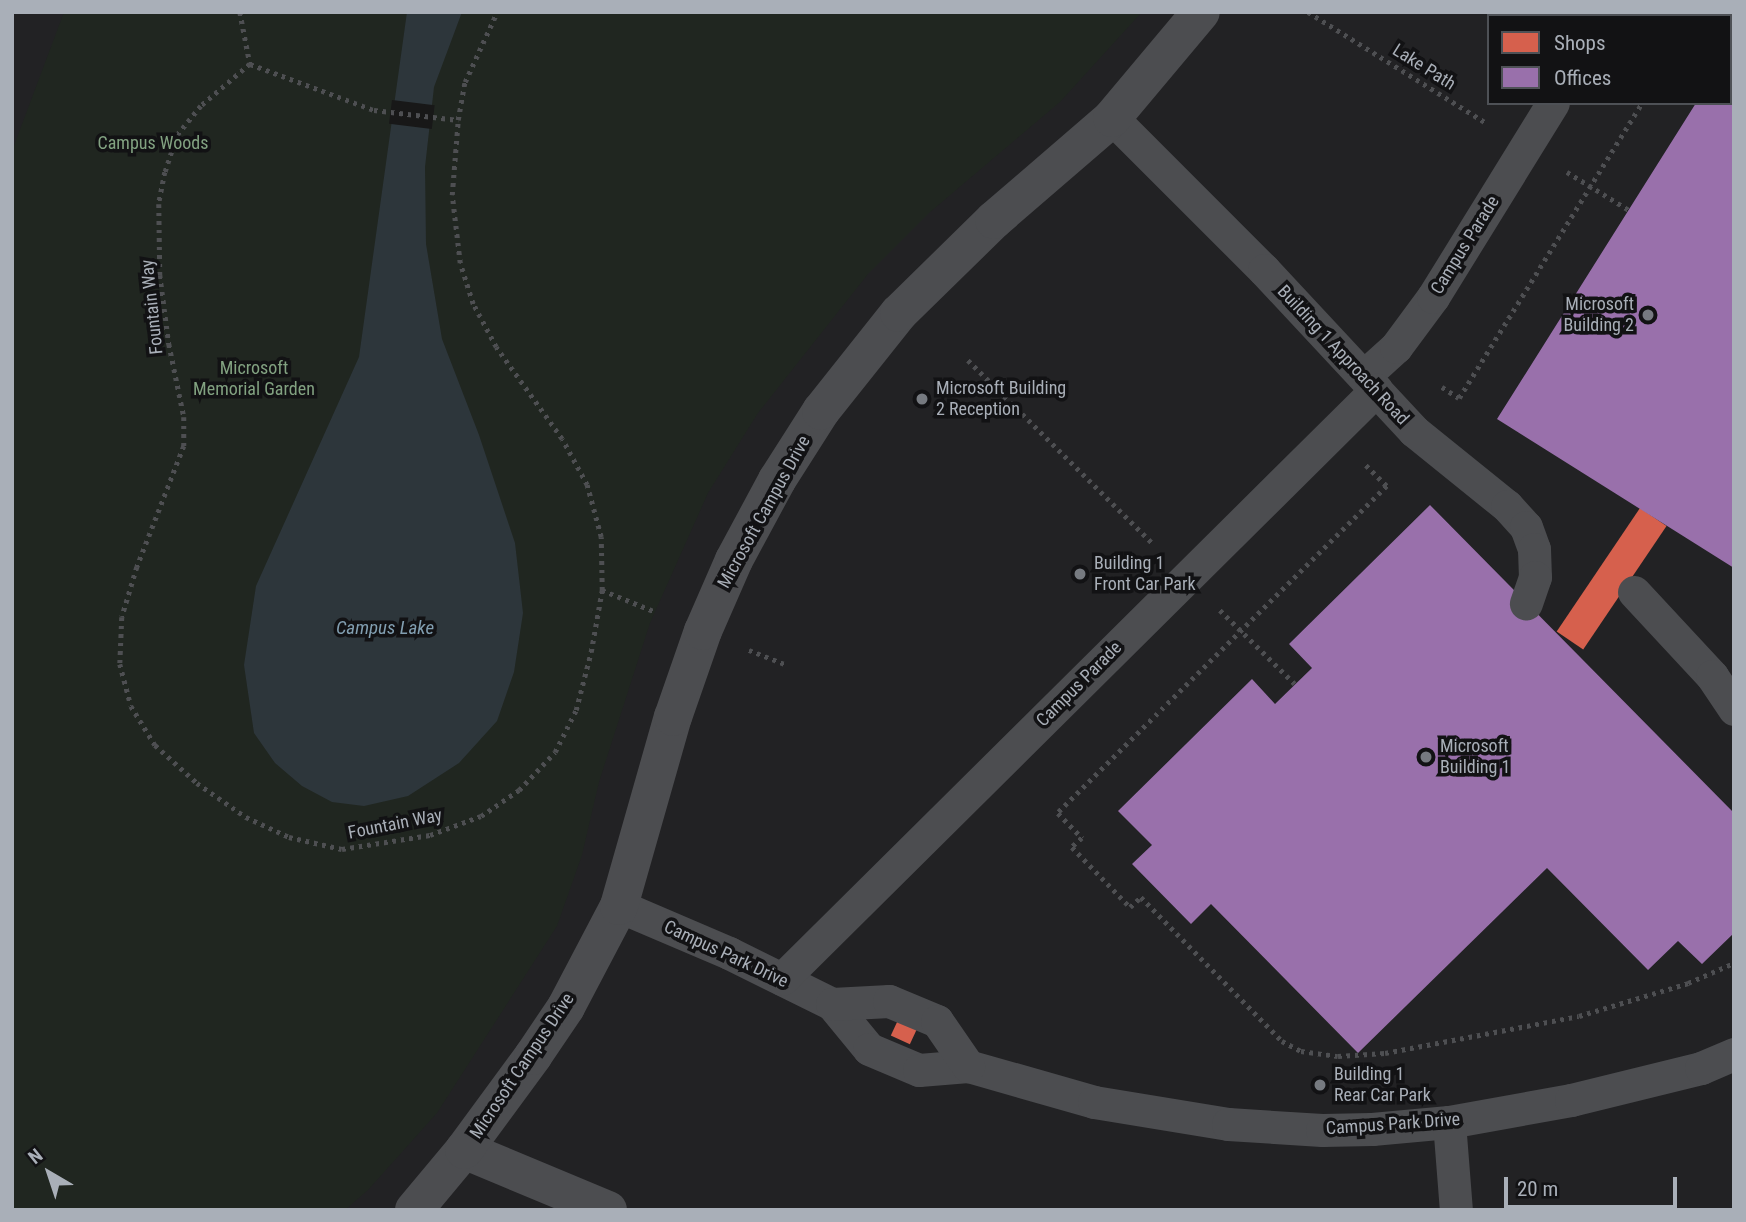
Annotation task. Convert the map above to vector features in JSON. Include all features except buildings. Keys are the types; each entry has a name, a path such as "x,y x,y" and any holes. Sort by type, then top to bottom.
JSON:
{"street":[{"name":"Microsoft Campus Drive","path":"414,1210 464,1150 566,1007 619,906 649,811 673,717 703,631 734,560 777,481 821,411 898,313 993,220 1112,118 1201,12"},
{"path":"464,1150 608,1210"}],"lane":[{"name":"Campus Parade","path":"782,979 1187,577 1370,383 1433,297 1552,105"},
{"name":"Building 1 Approach Road","path":"1112,118 1264,270 1414,431 1507,506 1525,527 1534,549 1535,577 1526,603"},
{"path":"1634,592 1712,676 1734,709"},
{"name":"Campus Park Drive","path":"619,906 729,953 832,1004 869,1049 919,1070 968,1066 1094,1102 1228,1124 1347,1129 1449,1122 1571,1100 1701,1068 1734,1054"},
{"name":"Campus Park Drive","path":"832,1004 890,1001 937,1021 968,1066"},
{"path":"1449,1122 1457,1210"}],"path":[{"path":"240,12 250,64 374,110 458,120"},
{"name":"Fountain Way","path":"250,64 201,106 177,136 165,172 159,204 160,275 169,344 184,417 184,446 137,567 122,617 120,664 131,706 155,745 197,783 246,817 289,837 342,849 430,835 481,816 519,790 555,752 576,710 591,652 602,590 601,537 587,485 562,439 496,348 473,304 460,263 452,195 458,120 465,82 498,12"},
{"name":"Lake Path","path":"1308,12 1629,210"},
{"path":"1436,384 1459,398 1593,188 1641,105"},
{"path":"968,360 1295,684"},
{"path":"1364,464 1387,486 1058,813 1082,838 1072,847 1130,907 1141,897 1282,1041 1301,1051 1338,1056 1385,1053 1579,1016 1688,983 1734,963"},
{"path":"602,590 660,614"},
{"path":"745,649 787,664"}],"shaded area":[{"path":"12,12 1734,12 1734,1210 12,1210"}],"green space":[{"path":"64,12 1142,12 1060,102 929,213 868,274 758,413 708,493 650,623 599,782 582,855 557,926 437,1113 368,1190 345,1210 12,1210 12,151"}],"water":[{"name":"Campus Lake","path":"407,12 462,12 434,87 425,167 426,244 442,339 479,435 515,543 523,613 514,672 497,721 459,763 408,796 364,806 332,802 302,786 275,763 254,733 244,665 256,586 359,357"}],"pier":[{"path":"392,100 435,105 432,129 389,124"}],"place":[{"name":"Microsoft Building 2","path":"1648,315"},
{"name":"Microsoft Building 2 Reception","path":"922,399"},
{"name":"Building 1 Front Car Park","path":"1080,574"},
{"name":"Microsoft Building 1","path":"1426,757"},
{"name":"Building 1 Rear Car Park","path":"1320,1085"}],"park label":[{"name":"Campus Woods","path":"153,143"},
{"name":"Microsoft Memorial Garden","path":"254,379"}]}
